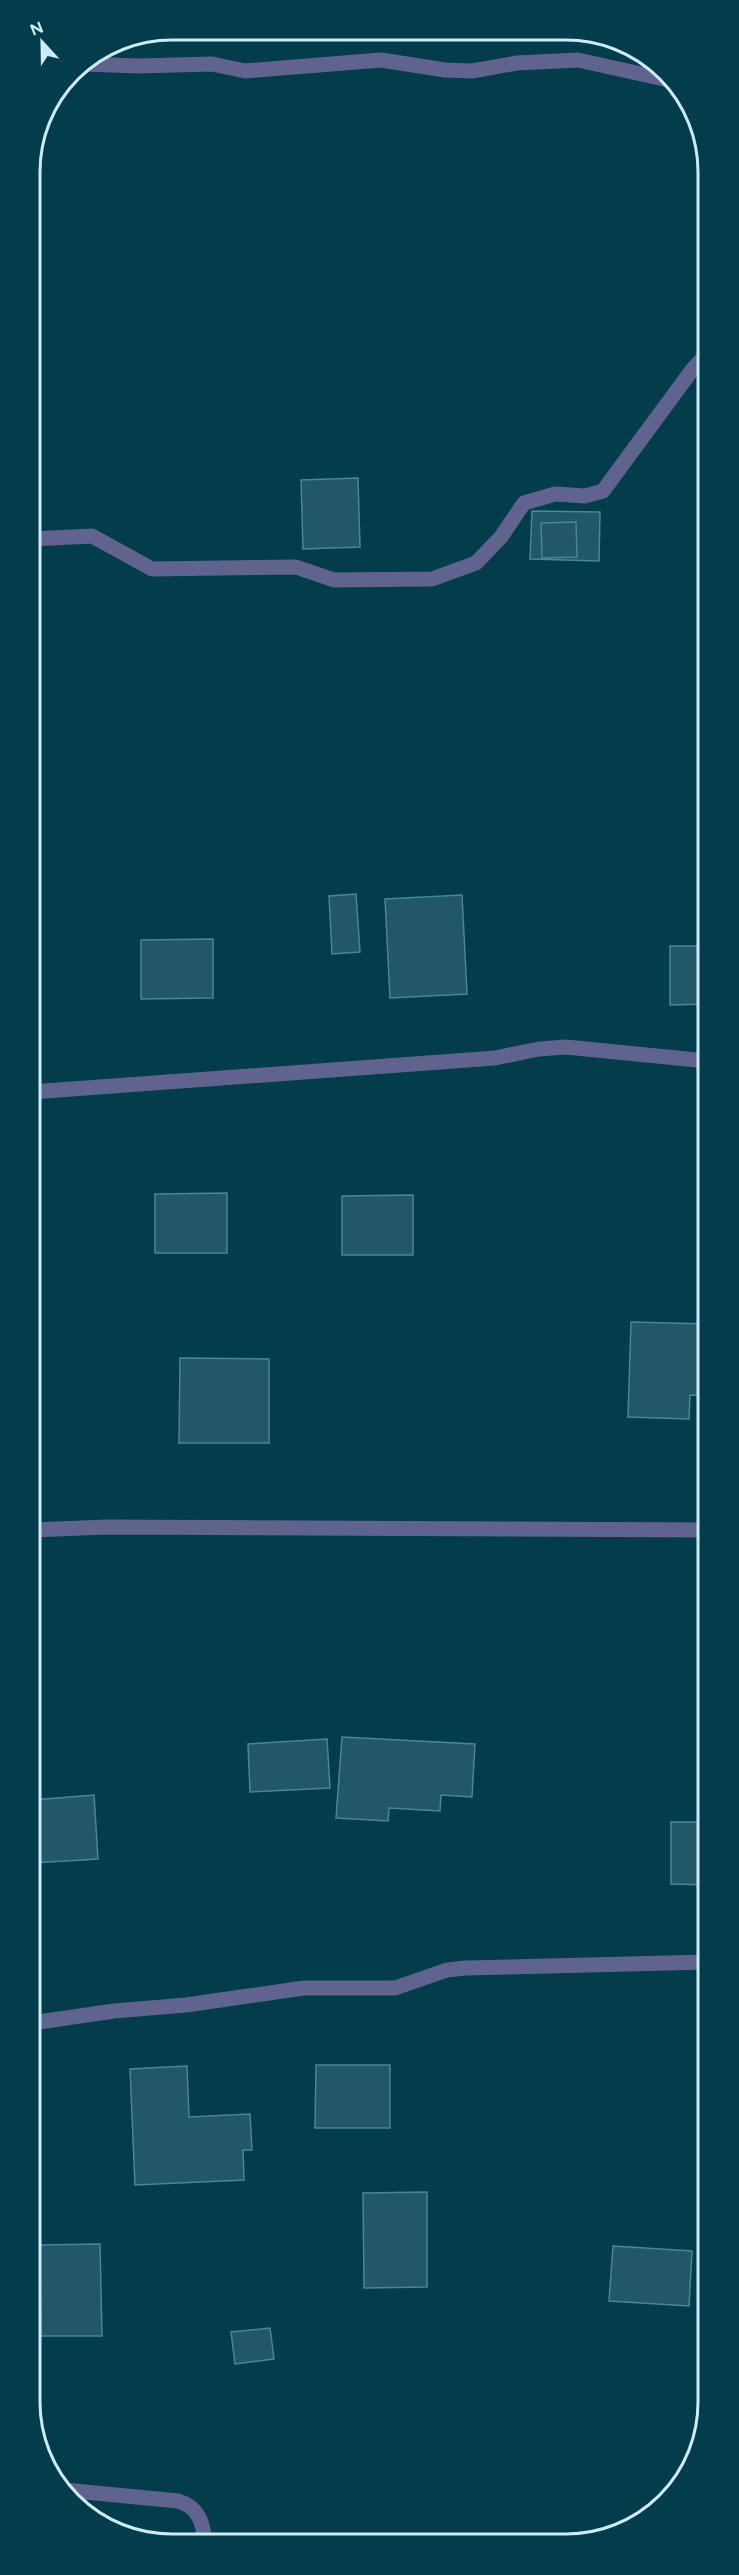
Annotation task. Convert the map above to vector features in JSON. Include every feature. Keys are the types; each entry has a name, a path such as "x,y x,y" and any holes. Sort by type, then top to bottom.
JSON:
{"street":[{"path":"97,65 212,64 245,71 381,60 472,71 517,63 578,60 659,78"},
{"path":"41,539 92,536 152,569 297,567 334,580 432,579 476,563 501,537 524,503 555,494 585,496 603,491 698,363"},
{"path":"41,1091 495,1058 539,1049 566,1047 698,1060"},
{"path":"40,1530 107,1527 698,1530"},
{"path":"40,2022 114,2011 186,2005 304,1988 395,1988 447,1970 465,1968 698,1962"},
{"path":"74,2491 178,2501 188,2504 202,2523 204,2534"}],"building":[{"path":"358,478 360,547 303,549 301,480"},
{"path":"532,511 600,512 599,561 530,559"},
{"path":"576,522 577,557 542,558 541,523"},
{"path":"356,894 360,952 332,954 329,896"},
{"path":"462,895 467,994 390,998 385,899"},
{"path":"213,939 213,998 141,999 141,940"},
{"path":"670,946 698,946 698,1004 670,1005"},
{"path":"227,1193 227,1253 155,1253 155,1194"},
{"path":"413,1195 413,1255 342,1255 342,1196"},
{"path":"631,1322 698,1324 698,1395 690,1395 689,1419 628,1417"},
{"path":"180,1358 269,1359 269,1443 179,1443"},
{"path":"342,1737 475,1744 472,1797 441,1795 440,1811 389,1808 388,1821 336,1818"},
{"path":"327,1739 330,1788 250,1792 248,1744"},
{"path":"94,1795 98,1859 40,1863 40,1799"},
{"path":"671,1822 698,1822 698,1885 671,1884"},
{"path":"316,2065 390,2065 390,2128 315,2128"},
{"path":"187,2066 189,2117 250,2114 252,2150 243,2150 244,2180 135,2185 130,2069"},
{"path":"427,2192 427,2287 364,2288 363,2193"},
{"path":"100,2244 102,2336 41,2336 40,2245"},
{"path":"613,2246 692,2251 689,2306 609,2301"},
{"path":"270,2328 274,2359 235,2364 231,2332"}]}
